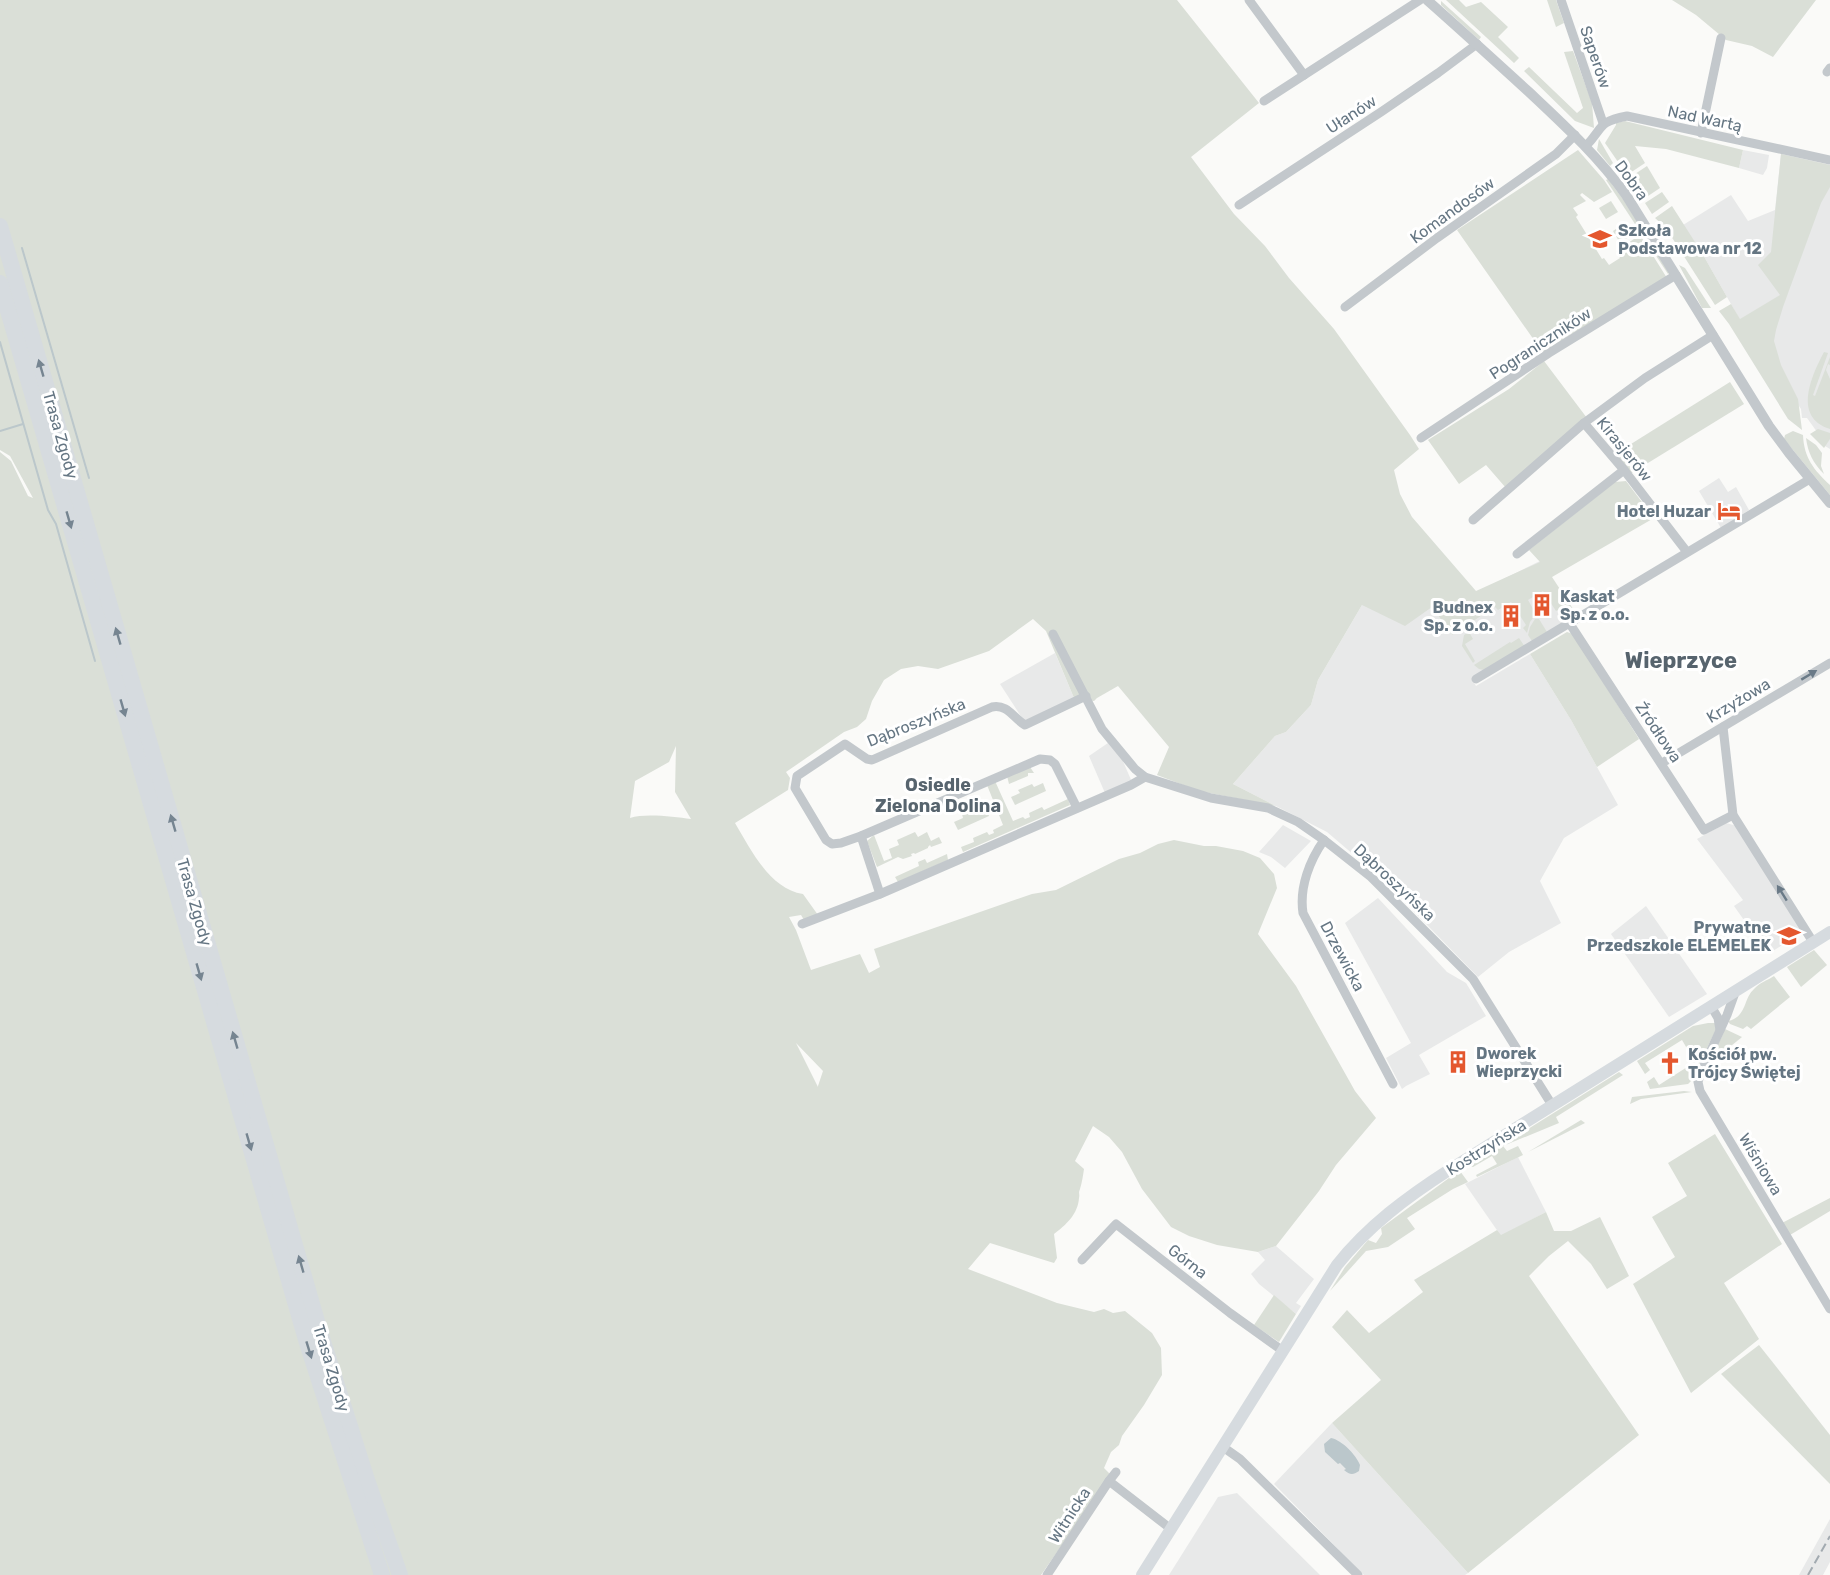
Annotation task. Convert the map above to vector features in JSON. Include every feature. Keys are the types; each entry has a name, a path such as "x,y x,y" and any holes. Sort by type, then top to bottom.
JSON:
{"highway":[{"name":"Trasa Zgody","path":"0,226 321,1335 400,1575"},
{"name":"Trasa Zgody","path":"0,283 304,1332 382,1575"},
{"path":"367,1480 409,1575"}],"main road":[{"name":"Kostrzyńska","path":"1142,1575 1337,1265 1358,1239 1425,1186 1830,932"}],"street":[{"path":"1249,0 1304,75"},
{"path":"1264,101 1420,0"},
{"name":"Dobra","path":"1427,0 1575,135 1626,195 1769,426 1830,503"},
{"name":"Saperów","path":"1561,0 1603,123"},
{"path":"1701,133 1720,38"},
{"name":"Ułanów","path":"1239,205 1391,105 1477,44"},
{"name":"Nad Wartą","path":"1603,123 1627,116 1830,160"},
{"path":"1586,146 1603,123"},
{"name":"Komandosów","path":"1345,307 1437,238 1556,154 1575,135"},
{"name":"Pograniczników","path":"1421,438 1549,353 1676,276"},
{"path":"1473,520 1584,423 1645,378 1713,335"},
{"name":"Kirasjerów","path":"1584,423 1624,470 1687,552"},
{"path":"1516,554 1624,470"},
{"path":"1476,679 1809,479"},
{"name":"Źródłowa","path":"1570,624 1704,830 1733,815"},
{"name":"Dąbroszyńska","path":"1053,634 1102,729 1135,769 1145,777 1211,798 1268,808 1298,822 1371,877 1473,979 1552,1105"},
{"name":"Krzyżowa","path":"1662,763 1830,663"},
{"name":"Dąbroszyńska","path":"1077,808 1055,764 1050,760 1040,759 861,836 832,844 826,840 794,783 796,776 845,744 872,760 992,706 1005,708 1018,721 1025,724 1086,696"},
{"path":"1723,727 1733,815 1813,942"},
{"path":"802,924 880,894 1145,777"},
{"path":"861,836 880,894"},
{"name":"Drzewicka","path":"1324,840 1316,852 1305,880 1301,894 1303,913 1393,1084"},
{"name":"Wiśniowa","path":"1736,990 1699,1077 1700,1091 1830,1309"},
{"path":"1711,1006 1718,1018 1720,1030"},
{"name":"Górna","path":"1082,1260 1116,1224 1230,1313 1283,1351"},
{"path":"1223,1447 1240,1459 1359,1575"},
{"name":"Witnicka","path":"1047,1575 1116,1472"},
{"path":"1108,1481 1171,1529"}],"shaded area":[{"path":"0,0 1177,0 1259,103 1191,157 1234,214 1265,246 1289,278 1334,329 1410,435 1419,449 1394,470 1400,494 1412,517 1476,591 1540,562 1529,550 1615,482 1626,481 1654,518 1552,577 1577,615 1564,623 1558,610 1556,611 1543,591 1528,600 1536,614 1530,622 1527,633 1523,628 1526,625 1511,602 1498,610 1495,607 1452,635 1432,607 1405,626 1362,605 1318,680 1311,705 1286,732 1275,736 1233,784 1276,806 1199,791 1157,775 1169,747 1118,686 1094,701 1074,698 1046,631 1033,619 989,651 938,669 918,666 901,669 884,680 872,701 866,719 786,772 790,778 788,790 735,823 755,856 771,876 791,891 803,894 818,915 804,920 801,915 789,917 811,970 860,954 869,973 880,967 874,949 1032,894 1056,890 1119,859 1174,840 1243,851 1260,858 1274,874 1277,888 1258,934 1296,986 1355,1091 1376,1118 1336,1165 1319,1191 1276,1246 1258,1252 1217,1245 1189,1236 1171,1227 1142,1189 1122,1152 1109,1137 1093,1126 1075,1161 1084,1169 1078,1204 1067,1223 1054,1234 1057,1258 1054,1263 990,1243 968,1269 1057,1303 1094,1312 1104,1309 1113,1313 1125,1311 1152,1333 1161,1348 1162,1375 1122,1436 1119,1445 1111,1452 1104,1468 1111,1475 1041,1575 0,1575 0,452 11,461 28,496 33,498 10,456 0,450","holes":["676,746 675,792 691,819 668,816 630,818 635,781 669,762","796,1043 823,1071 818,1087"]},
{"path":"1446,0 1459,0 1466,7 1481,2 1508,27 1498,37 1519,58 1514,63"},
{"path":"1547,0 1556,0 1564,23 1556,27"},
{"path":"1672,0 1816,0 1773,57 1752,46 1726,40 1696,15"},
{"path":"1441,1 1481,37 1479,40 1441,5"},
{"path":"1573,51 1592,103 1594,128 1575,121 1524,71 1529,67 1577,113 1583,108 1564,52"},
{"path":"1625,121 1743,150 1739,168 1666,149 1635,146 1645,163 1627,175 1605,143 1616,123"},
{"path":"1599,139 1613,163 1610,166 1597,150"},
{"path":"1578,150 1612,192 1594,202 1582,193 1580,195 1586,201 1573,208 1578,215 1576,217 1602,259 1604,258 1609,265 1620,258 1616,251 1640,235 1667,278 1543,353 1457,230"},
{"path":"1743,150 1769,155 1767,168 1763,175 1739,168"},
{"path":"1781,154 1830,165 1830,449 1825,446 1807,418 1802,418 1801,409 1740,320 1702,253 1683,225 1731,195 1748,221 1775,210"},
{"path":"1781,154 1830,165 1830,187 1821,203 1783,307 1774,341 1781,365 1798,399 1802,430 1788,419 1719,311 1731,304 1740,319 1780,295 1758,265 1771,252"},
{"path":"1647,166 1660,188 1642,200 1629,178"},
{"path":"1608,179 1623,199 1668,274 1606,180"},
{"path":"1662,192 1669,202 1652,214 1645,203"},
{"path":"1611,201 1618,212 1606,219 1599,208"},
{"path":"1672,206 1727,297 1715,305 1671,236 1655,218"},
{"path":"1625,223 1633,234 1620,243 1613,231"},
{"path":"1679,265 1685,268 1711,308 1702,308"},
{"path":"1824,352 1828,353 1813,395 1815,396 1830,357 1830,365 1828,364 1826,370 1830,379 1830,429 1818,423 1811,415 1808,405 1811,383"},
{"path":"1544,361 1587,418 1506,488 1486,465 1459,484 1428,440 1509,389"},
{"path":"1730,382 1744,404 1630,474 1615,454"},
{"path":"1818,429 1830,433 1830,439 1824,448 1810,434"},
{"path":"1793,431 1803,435 1808,457 1815,469 1830,485 1830,495 1784,439 1785,435"},
{"path":"1806,438 1822,453 1821,466 1824,474 1812,458"},
{"path":"1719,478 1728,492 1736,487 1749,510 1721,528 1699,491"},
{"path":"1540,561 1578,617 1472,679 1476,686 1530,654 1571,720 1618,805 1564,838 1540,881 1561,923 1509,952 1478,977 1382,879 1327,832 1233,784 1275,736 1286,732 1311,705 1318,680 1362,605 1432,607 1452,635 1495,607 1483,589"},
{"path":"1535,619 1539,619 1547,632 1532,641 1528,635"},
{"path":"1469,632 1473,639 1465,644 1475,661 1473,663 1462,646 1464,635"},
{"path":"1567,632 1573,634 1639,739 1597,767 1530,654"},
{"path":"1519,638 1525,647 1484,670 1474,665 1510,642"},
{"path":"1055,653 1074,698 1024,721 1000,684"},
{"path":"1108,743 1122,759 1132,782 1105,793 1089,756"},
{"path":"1030,767 1034,773 1028,773 1028,776 1009,784 1007,776"},
{"path":"995,781 1013,821 1030,817 1029,813 1042,807 1044,810 1068,799 1070,805 963,852 961,847 974,842 973,838 987,832 989,835 994,833 993,830 1003,825 987,785"},
{"path":"1043,783 1046,791 1015,805 1011,797 1020,793 1018,790 1032,784 1034,787"},
{"path":"976,808 978,811 986,808 989,816 958,830 954,822 963,818 962,814"},
{"path":"1726,823 1737,826 1803,932 1768,954 1734,906 1743,900 1697,839"},
{"path":"1283,825 1311,841 1285,868 1271,857 1259,852"},
{"path":"915,832 918,837 927,832 931,841 939,837 942,843 931,847 930,845 928,848 911,854 912,856 903,859 898,857 877,867 867,841 874,835 884,861 892,858 889,849 899,845 897,840"},
{"path":"947,854 948,860 898,882 895,877 919,866 918,862 925,859 927,863"},
{"path":"1378,898 1447,972 1466,983 1486,1016 1419,1055 1430,1074 1402,1089 1386,1058 1411,1043 1345,923"},
{"path":"1646,906 1707,994 1669,1017 1611,934"},
{"path":"1814,950 1827,965 1801,987 1787,967"},
{"path":"1774,976 1790,997 1751,1029 1747,1026 1743,1029 1730,1024 1728,1021 1739,1016 1754,989"},
{"path":"1716,1023 1717,1027 1694,1078 1688,1084 1650,1089 1647,1082 1654,1077 1659,1085 1695,1062 1682,1040 1645,1063 1650,1070 1645,1074 1637,1061 1693,1026"},
{"path":"1725,1029 1742,1037 1710,1063"},
{"path":"1619,1072 1623,1075 1556,1117 1559,1123 1503,1146 1507,1151 1518,1146 1523,1155 1477,1177 1476,1175 1497,1164 1492,1156 1473,1167 1469,1166"},
{"path":"1692,1092 1641,1099 1630,1104 1632,1097"},
{"path":"1581,1120 1585,1123 1528,1152"},
{"path":"1715,1134 1782,1244 1724,1283 1759,1339 1691,1393 1633,1284 1675,1257 1652,1217 1687,1196 1668,1163"},
{"path":"1518,1157 1546,1212 1501,1236 1465,1184"},
{"path":"1460,1171 1468,1182 1407,1218 1415,1229 1388,1247 1366,1251 1330,1291 1345,1267 1368,1240 1376,1243 1382,1234 1381,1228"},
{"path":"1830,1198 1830,1211 1790,1235 1782,1223"},
{"path":"1546,1212 1554,1231 1571,1231 1600,1217 1629,1276 1607,1289 1591,1264 1568,1241 1529,1276 1639,1435 1468,1573 1332,1423 1381,1380 1332,1327 1347,1310 1369,1333 1423,1292 1414,1280 1497,1230 1501,1235"},
{"path":"1276,1246 1314,1279 1296,1303 1301,1306 1296,1314 1259,1284 1251,1274 1265,1260 1258,1252"},
{"path":"1274,1295 1296,1314 1279,1342 1254,1325"},
{"path":"1759,1345 1830,1435 1830,1484 1721,1374"},
{"path":"1332,1423 1468,1573 1465,1575 1364,1575 1274,1484"},
{"path":"1331,1438 1340,1442 1352,1453 1360,1465 1359,1471 1353,1474 1348,1473 1340,1463 1338,1464 1325,1452 1324,1444"},
{"path":"1237,1493 1320,1575 1169,1575 1218,1497"},
{"path":"1830,1519 1830,1562 1823,1575 1799,1575"}],"waterway":[{"path":"22,248 89,478"},
{"path":"0,342 48,510 56,524 95,661"},
{"path":"0,431 23,424"}],"railway":[{"path":"1808,1575 1830,1536"}],"place":[{"name":"Szkoła Podstawowa nr 12","path":"1600,239"},
{"name":"Hotel Huzar","path":"1729,511"},
{"name":"Kaskat Sp. z o.o.","path":"1542,605"},
{"name":"Budnex Sp. z o.o.","path":"1511,616"},
{"name":"Prywatne Przedszkole ELEMELEK","path":"1789,936"},
{"name":"Dworek Wieprzycki","path":"1458,1062"},
{"name":"Kościół pw. Trójcy Świętej","path":"1670,1063"}],"district":[{"name":"Wieprzyce","path":"1681,660"},
{"name":"Osiedle Zielona Dolina","path":"938,795"}]}
